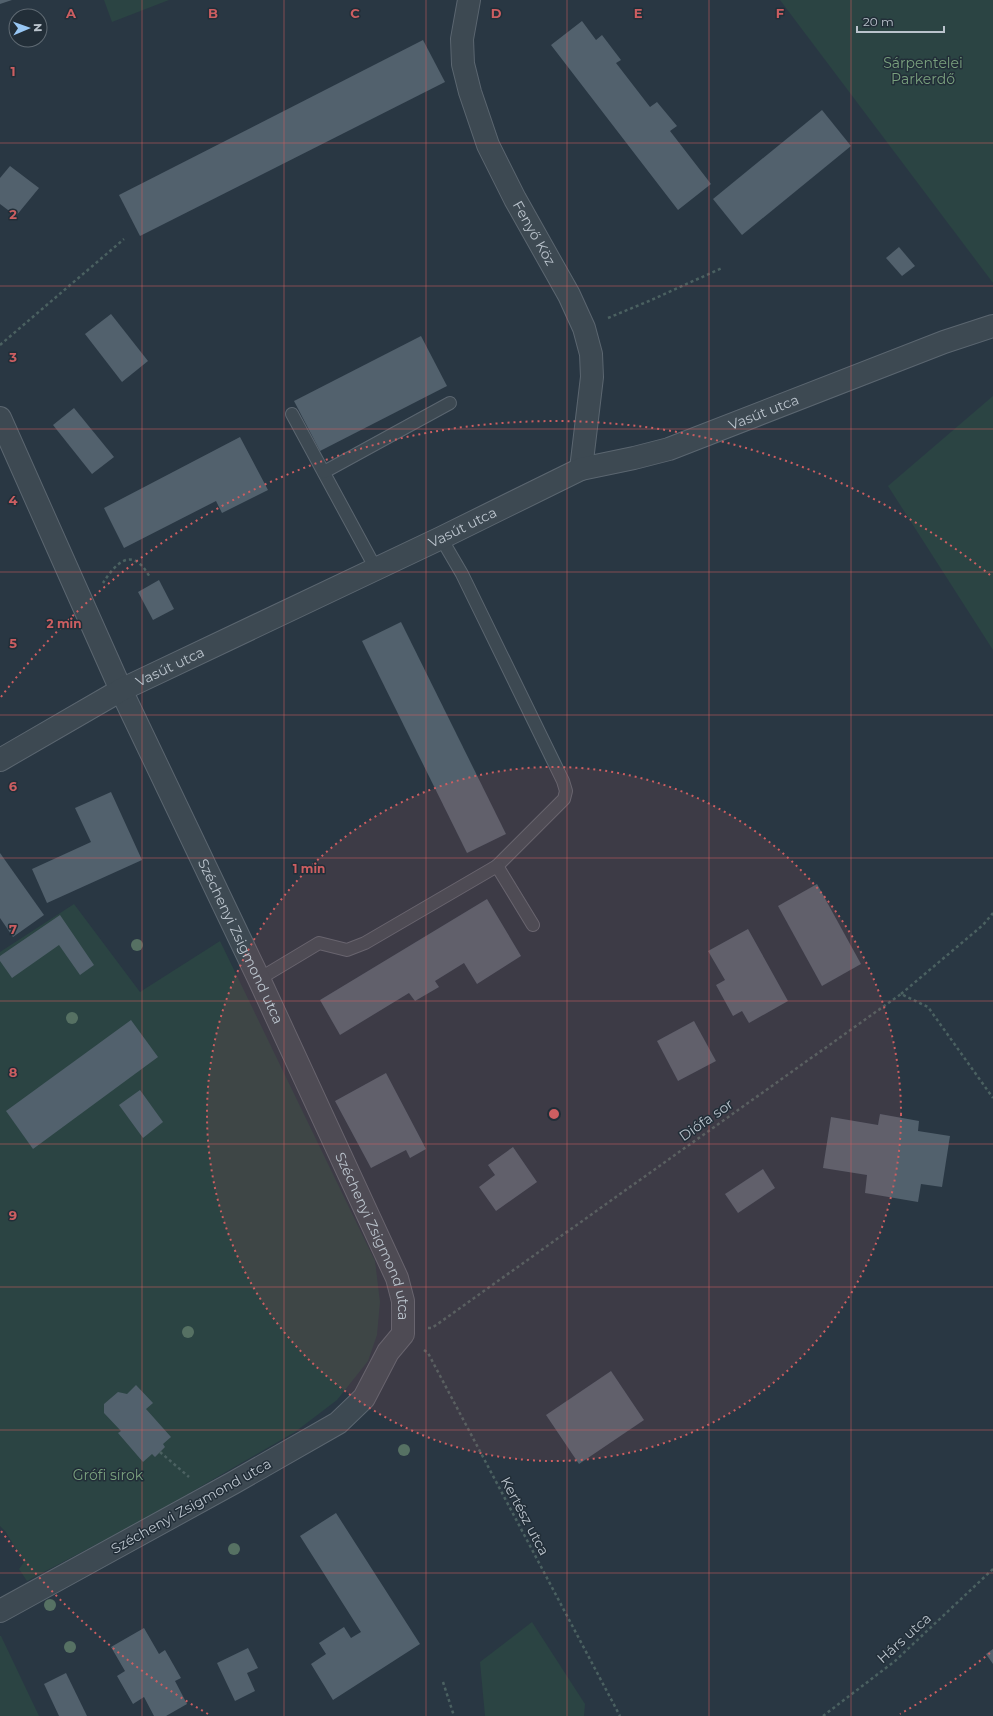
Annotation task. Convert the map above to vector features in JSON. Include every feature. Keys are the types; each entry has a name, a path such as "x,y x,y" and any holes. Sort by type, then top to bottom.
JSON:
{"street":[{"name":"Fenyő Köz","path":"469,0 462,39 463,64 470,92 488,145 515,199 569,295 584,328 592,354 592,377 582,469"},
{"name":"Vasút utca","path":"0,760 121,690 441,538 582,469 670,449 944,342 993,326"},
{"name":"Széchenyi Zsigmond utca","path":"0,418 121,690 258,979 397,1278 403,1301 402,1334 388,1352 364,1398 338,1423 211,1496 0,1612"}],"lane":[{"path":"324,472 450,403"},
{"path":"292,414 376,569"},
{"path":"258,979 319,943 347,950 365,943 497,866 564,799 566,791 562,781 462,574 441,538"},
{"path":"497,866 533,925"}],"path":[{"path":"0,345 124,239"},
{"path":"613,316 722,268"},
{"path":"111,571 122,561 131,560 139,563 150,577"},
{"name":"Diófa sor","path":"402,1334 432,1328 901,994 982,925 993,913"},
{"path":"901,994 928,1007 993,1098"},
{"name":"Kertész utca","path":"402,1334 428,1353 620,1716"},
{"path":"160,1452 211,1496"},
{"name":"Hárs utca","path":"822,1716 895,1661 993,1569"},
{"path":"443,1682 454,1716"}],"green space":[{"path":"104,0 169,0 112,22"},
{"name":"Sárpentelei Parkerdő","path":"780,0 993,0 993,283"},
{"path":"993,396 993,650 888,486"},
{"name":"Grófi sírok","path":"74,904 140,992 220,941 375,1261 380,1302 377,1335 368,1361 337,1400 295,1432 150,1516 27,1581 19,1569 24,1562 5,1531 0,1526 0,952"},
{"path":"532,1622 585,1704 584,1716 485,1716 480,1662"},
{"path":"1,1636 39,1716 0,1716"}],"building":[{"path":"0,0 12,0 0,4"},
{"path":"582,21 596,40 602,35 621,60 616,63 650,107 657,102 677,126 670,131 711,184 678,210 551,45"},
{"path":"423,40 445,82 140,236 119,195"},
{"path":"822,110 851,146 742,235 713,199"},
{"path":"10,166 39,188 16,216 0,204 0,178"},
{"path":"899,247 915,266 902,276 886,258"},
{"path":"111,314 148,361 122,382 85,334"},
{"path":"421,336 447,386 320,451 294,401"},
{"path":"74,408 114,457 92,474 53,425"},
{"path":"240,437 268,490 222,513 216,501 124,548 104,508"},
{"path":"159,580 174,609 153,620 138,592"},
{"path":"401,622 506,834 467,853 362,641"},
{"path":"111,792 142,860 47,903 32,869 91,842 75,808"},
{"path":"0,853 44,915 13,937 0,918"},
{"path":"817,884 861,964 822,986 778,906"},
{"path":"487,899 521,956 477,984 464,963 435,981 439,987 415,1001 409,993 340,1035 320,1000"},
{"path":"60,915 94,965 80,975 59,945 12,978 0,961 0,956"},
{"path":"748,929 788,1001 749,1023 742,1011 733,1016 716,985 725,980 708,951"},
{"path":"131,1020 158,1057 33,1149 6,1111"},
{"path":"694,1021 716,1061 678,1081 657,1041"},
{"path":"386,1073 426,1149 410,1158 406,1150 371,1168 335,1101"},
{"path":"140,1090 163,1122 143,1138 119,1105"},
{"path":"880,1114 919,1121 918,1131 950,1136 942,1187 921,1184 918,1202 865,1193 867,1175 823,1168 831,1117 878,1125"},
{"path":"513,1147 537,1182 496,1211 479,1187 495,1175 488,1165"},
{"path":"763,1169 775,1188 738,1213 725,1194"},
{"path":"611,1371 644,1420 579,1464 546,1415"},
{"path":"136,1385 153,1403 146,1409 171,1437 163,1444 165,1447 155,1457 152,1454 143,1462 118,1433 121,1431 104,1413 104,1404 118,1392 127,1394"},
{"path":"336,1513 420,1644 333,1700 311,1664 326,1654 319,1643 344,1627 351,1638 361,1632 300,1536"},
{"path":"144,1628 159,1654 165,1650 181,1678 175,1681 187,1704 166,1716 154,1716 144,1697 133,1704 117,1676 125,1671 111,1647"},
{"path":"248,1648 258,1668 247,1673 255,1691 235,1701 217,1663"},
{"path":"993,1649 993,1664 986,1654"},
{"path":"66,1673 87,1716 59,1716 44,1684"}]}
